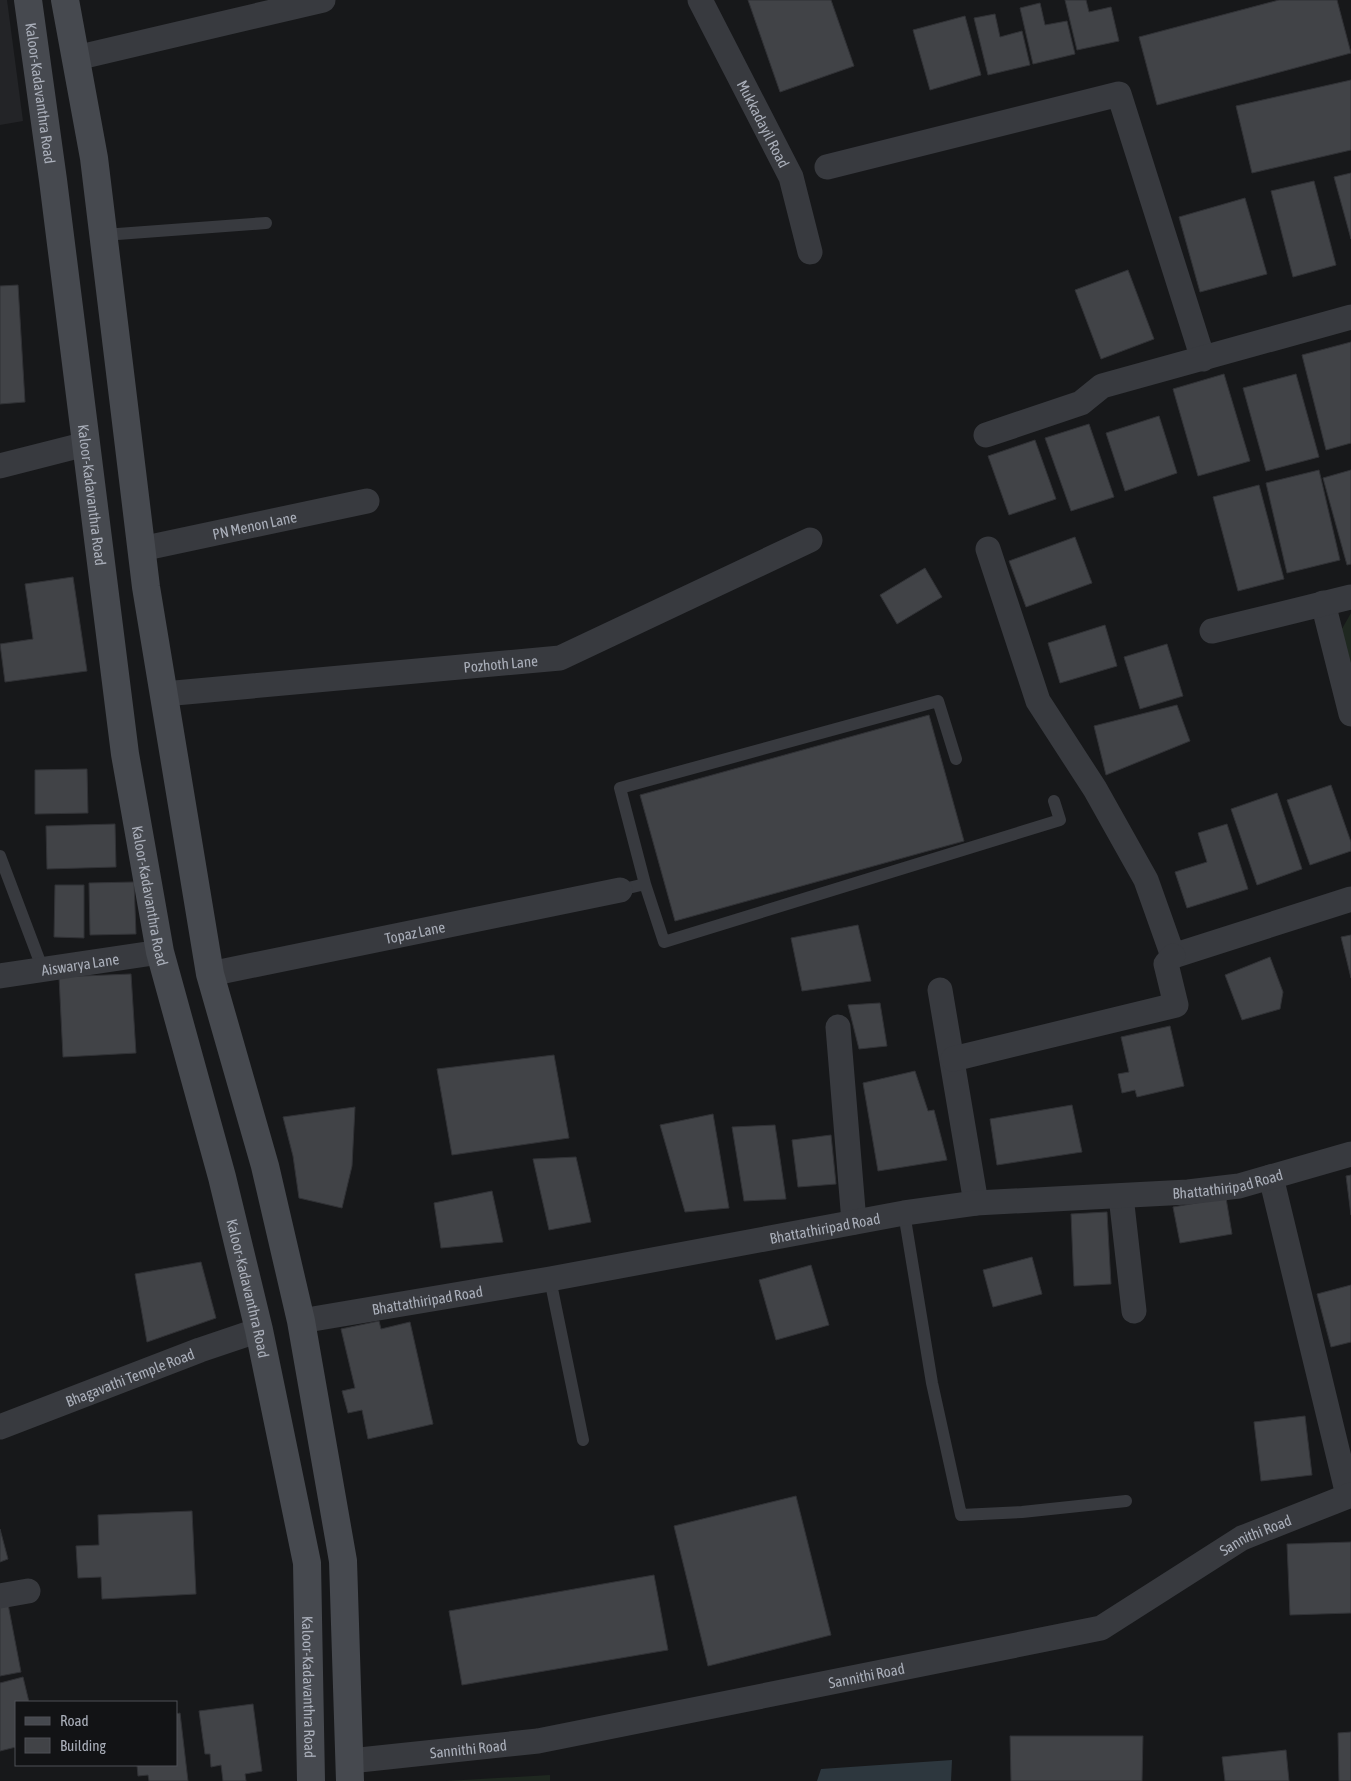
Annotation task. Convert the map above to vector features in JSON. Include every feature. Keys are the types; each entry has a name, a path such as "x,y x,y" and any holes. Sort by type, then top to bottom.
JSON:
{"main road":[{"name":"Kaloor-Kadavanthra Road","path":"28,0 53,180 125,754 160,952 222,1177 259,1330 307,1563 311,1781"},
{"path":"65,0 94,158 142,549 210,974 265,1166 301,1321 343,1561 350,1771"},
{"path":"86,444 129,440"},
{"path":"259,1330 301,1321"}],"street":[{"path":"76,58 323,0"},
{"name":"Mukkadayil Road","path":"700,0 791,178 810,252"},
{"path":"828,167 1119,94 1203,359"},
{"path":"986,434 1081,403 1102,386 1351,317"},
{"path":"0,466 86,444"},
{"name":"PN Menon Lane","path":"142,549 368,501"},
{"name":"Pozhoth Lane","path":"164,694 560,658 810,540"},
{"path":"988,549 1038,701 1095,789 1146,880 1173,956"},
{"path":"1212,631 1351,597"},
{"path":"1323,603 1351,714"},
{"name":"Topaz Lane","path":"210,974 620,890"},
{"path":"952,1059 1176,1005 1166,964 1173,956 1351,899"},
{"name":"Aiswarya Lane","path":"0,976 160,952"},
{"path":"940,990 976,1203"},
{"path":"838,1027 854,1222"},
{"name":"Bhattathiripad Road","path":"301,1321 550,1278 904,1213 976,1203 1188,1192 1239,1186 1351,1154"},
{"path":"1271,1177 1350,1495"},
{"path":"1121,1196 1134,1311"},
{"name":"Bhagavathi Temple Road","path":"0,1427 200,1350 259,1330"},
{"name":"Sannithi Road","path":"350,1771 538,1741 1101,1628 1242,1538 1350,1495"},
{"path":"0,1596 28,1591"}],"lane":[{"path":"104,235 266,223"},
{"path":"956,759 938,701 620,788 645,884 664,942 1060,820 1054,800"},
{"path":"0,856 43,970"},
{"path":"620,890 645,884"},
{"path":"904,1213 932,1383 960,1515 1022,1512 1126,1501"},
{"path":"550,1278 583,1440"}],"shaded area":[{"path":"0,0 7,0 23,121 0,125"},
{"path":"1351,613 1351,681 1339,634"},
{"path":"952,1760 951,1781 817,1781 821,1769"},
{"path":"550,1775 550,1781 446,1781"}],"building":[{"path":"748,0 831,0 854,66 780,92"},
{"path":"1065,0 1086,0 1089,12 1111,7 1119,41 1077,50"},
{"path":"1279,0 1337,0 1351,53 1157,105 1139,37"},
{"path":"1040,3 1045,25 1067,21 1075,54 1033,64 1020,8"},
{"path":"995,14 1000,37 1022,31 1030,65 988,75 974,18"},
{"path":"965,16 981,75 930,90 913,30"},
{"path":"1351,80 1351,150 1252,173 1236,106"},
{"path":"1351,173 1351,239 1334,177"},
{"path":"1314,181 1336,265 1293,277 1271,191"},
{"path":"1245,198 1267,274 1200,292 1179,217"},
{"path":"1128,270 1154,339 1101,359 1075,290"},
{"path":"18,285 25,402 0,404 0,286"},
{"path":"1351,342 1351,443 1326,450 1302,355"},
{"path":"1224,374 1250,461 1198,476 1173,389"},
{"path":"1296,374 1319,457 1266,471 1243,388"},
{"path":"1159,416 1177,473 1125,491 1106,433"},
{"path":"1089,424 1114,497 1071,511 1045,438"},
{"path":"1035,440 1056,499 1009,515 988,456"},
{"path":"1319,470 1340,560 1287,573 1266,483"},
{"path":"1351,470 1351,564 1347,565 1323,478"},
{"path":"1259,485 1284,579 1238,591 1213,497"},
{"path":"1075,537 1092,583 1026,607 1009,561"},
{"path":"925,568 942,597 897,624 880,595"},
{"path":"73,577 87,671 5,682 0,644 33,639 25,584"},
{"path":"1105,625 1117,666 1060,683 1048,643"},
{"path":"1167,644 1183,696 1140,709 1124,657"},
{"path":"1177,705 1190,741 1106,775 1094,726"},
{"path":"929,715 964,841 675,921 640,795"},
{"path":"87,769 88,813 35,814 35,770"},
{"path":"1331,785 1351,842 1351,851 1310,865 1287,800"},
{"path":"1277,793 1302,869 1257,885 1231,809"},
{"path":"115,824 116,867 47,869 46,826"},
{"path":"1227,824 1248,889 1187,908 1175,872 1207,862 1198,833"},
{"path":"134,882 136,934 90,935 89,883"},
{"path":"55,885 84,885 84,938 54,937"},
{"path":"858,925 871,981 802,991 791,938"},
{"path":"1351,935 1351,978 1341,937"},
{"path":"1270,957 1283,992 1280,1009 1242,1020 1225,975"},
{"path":"131,974 136,1053 63,1057 59,977"},
{"path":"880,1003 887,1046 859,1049 848,1005"},
{"path":"1170,1026 1184,1086 1137,1097 1135,1090 1122,1093 1118,1074 1129,1072 1121,1037"},
{"path":"554,1055 569,1138 452,1155 437,1069"},
{"path":"915,1071 928,1111 934,1110 947,1160 878,1171 863,1083"},
{"path":"1072,1105 1082,1152 997,1165 990,1119"},
{"path":"355,1107 352,1166 342,1208 299,1198 293,1156 283,1117"},
{"path":"713,1114 729,1208 685,1212 660,1125"},
{"path":"775,1125 786,1199 744,1201 732,1127"},
{"path":"831,1135 836,1184 798,1187 792,1140"},
{"path":"576,1157 591,1222 549,1230 533,1159"},
{"path":"1351,1175 1351,1215 1346,1176"},
{"path":"492,1191 503,1242 441,1248 434,1203"},
{"path":"1226,1198 1232,1234 1180,1243 1173,1207"},
{"path":"1107,1212 1111,1284 1074,1286 1071,1214"},
{"path":"1032,1257 1042,1294 993,1307 983,1270"},
{"path":"201,1262 216,1318 147,1342 135,1274"},
{"path":"811,1265 829,1325 776,1340 759,1280"},
{"path":"1351,1285 1351,1342 1331,1347 1317,1294"},
{"path":"379,1321 381,1329 410,1322 433,1424 368,1439 362,1410 348,1413 342,1391 355,1388 341,1329"},
{"path":"1305,1416 1312,1475 1261,1481 1254,1422"},
{"path":"796,1496 831,1635 708,1666 674,1526"},
{"path":"192,1511 196,1594 102,1599 101,1577 78,1578 76,1546 99,1545 98,1515"},
{"path":"0,1529 8,1559 0,1562"},
{"path":"1351,1542 1351,1613 1290,1615 1287,1544"},
{"path":"654,1575 668,1650 462,1685 449,1611"},
{"path":"8,1604 21,1672 0,1676 0,1605"},
{"path":"23,1677 29,1701 15,1701 15,1747 0,1751 0,1683"},
{"path":"253,1704 262,1771 245,1774 246,1781 223,1781 221,1765 211,1767 210,1754 205,1754 199,1711"},
{"path":"180,1713 188,1781 149,1781 148,1775 138,1776 137,1766 178,1766 178,1714"},
{"path":"1351,1732 1351,1781 1339,1781 1338,1733"},
{"path":"1010,1736 1143,1736 1142,1781 1011,1781"},
{"path":"1286,1750 1289,1781 1225,1781 1222,1757"}]}
